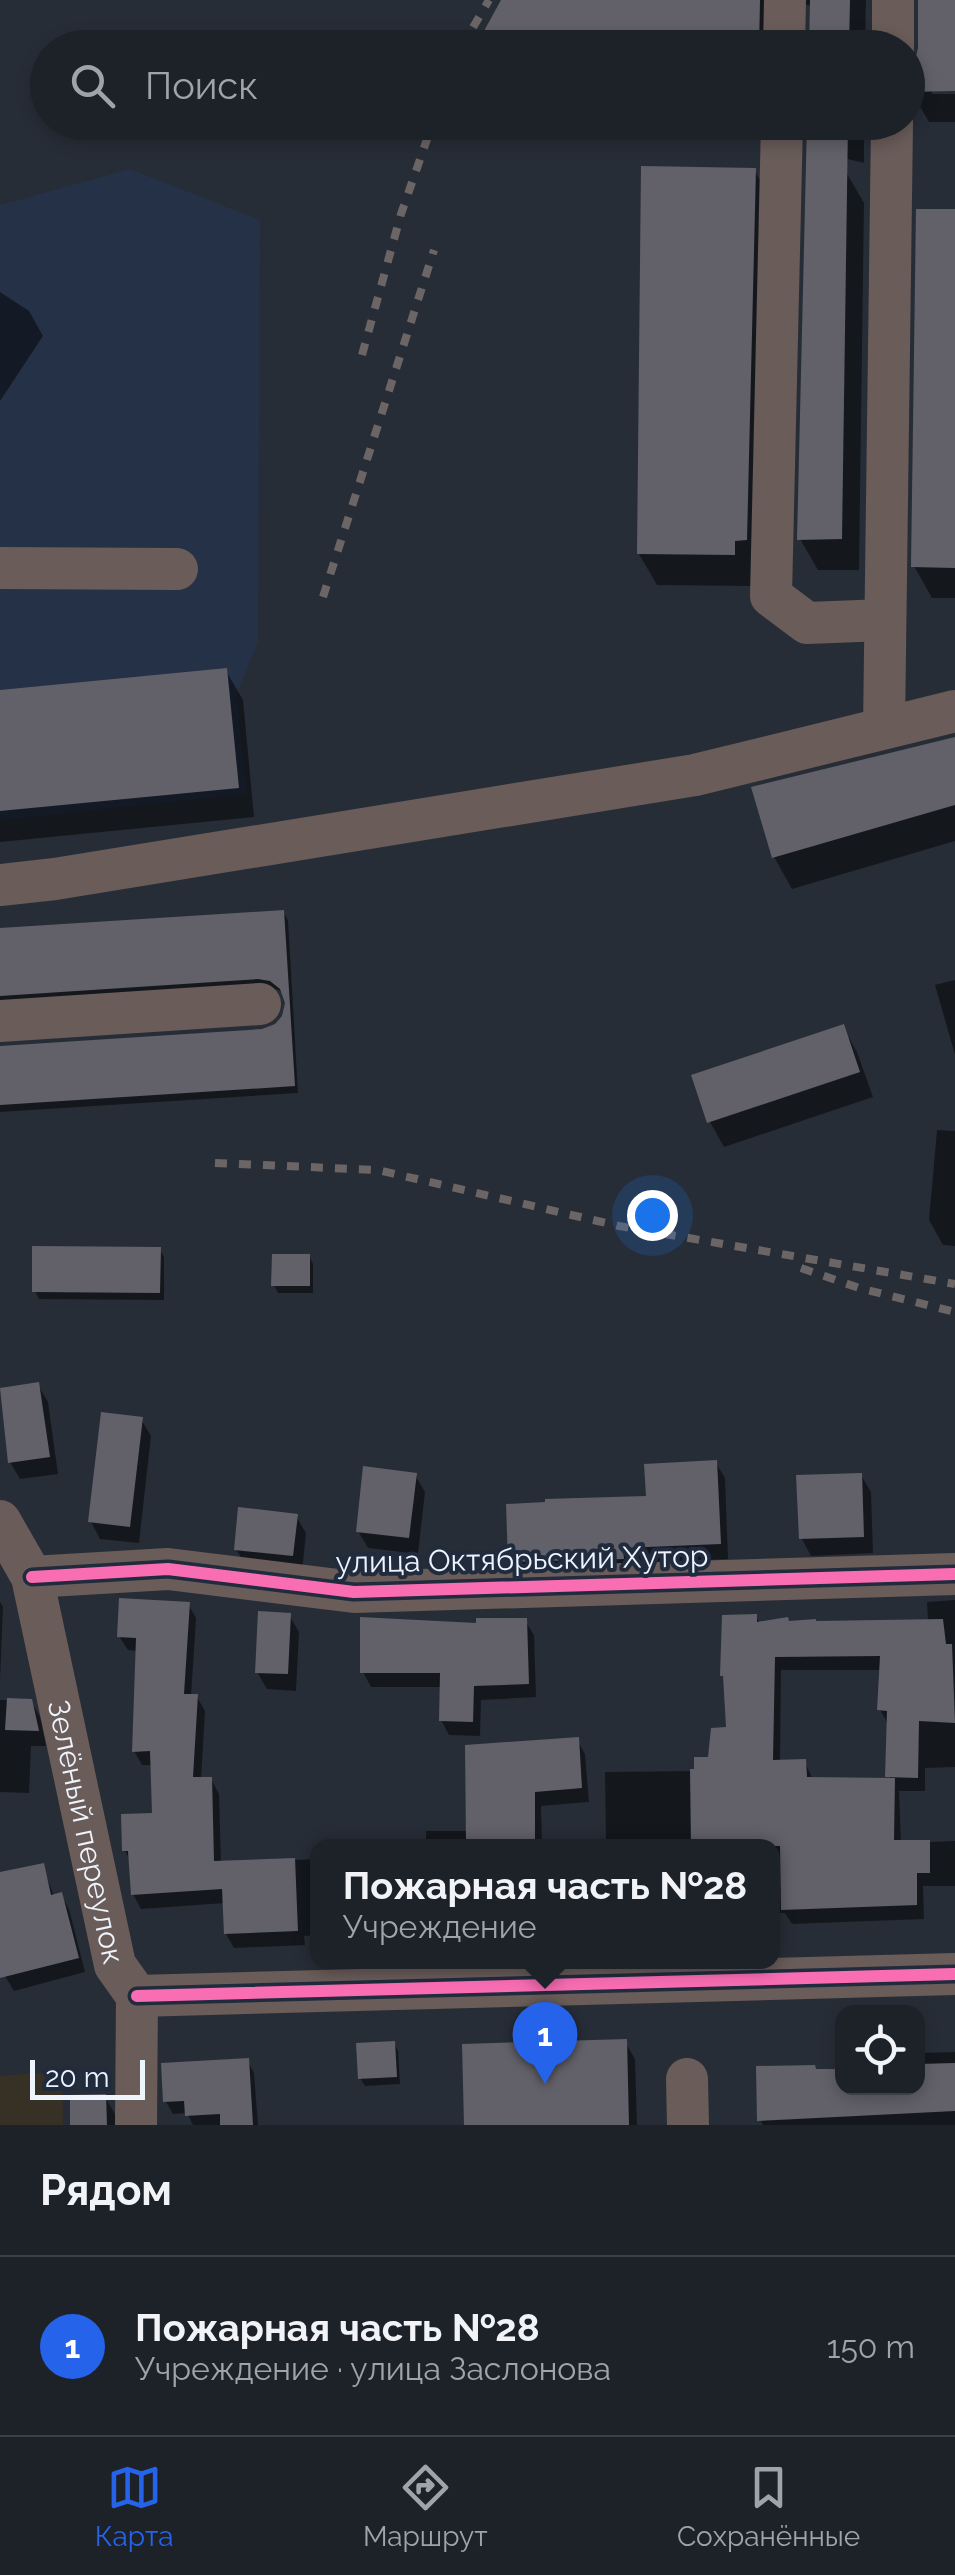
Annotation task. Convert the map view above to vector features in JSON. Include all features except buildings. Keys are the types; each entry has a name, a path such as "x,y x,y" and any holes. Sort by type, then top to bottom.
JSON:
{"street":[{"path":"784,30 785,0"},
{"path":"892,30 893,0"},
{"path":"782,140 771,596 806,623 885,620"},
{"path":"884,728 892,140"},
{"path":"0,568 177,569"},
{"path":"0,885 694,775 955,710"},
{"path":"0,1021 260,1004"},
{"name":"Зелёный переулок","path":"3,1533 32,1577 115,1965 136,1996 136,2125"},
{"name":"улица Октябрьский Хутор","path":"32,1577 168,1569 354,1592 955,1574"},
{"path":"136,1996 955,1974"},
{"path":"687,2078 688,2125"}],"shaded area":[{"path":"130,169 260,220 258,642 236,695 247,794 0,820 0,205"},
{"path":"62,2071 63,2125 0,2125 0,2076"}],"railway":[{"path":"472,30 489,0"},
{"path":"362,355 401,214 427,140"},
{"path":"323,597 434,250"},
{"path":"215,1163 378,1170 619,1226 955,1284"},
{"path":"801,1268 859,1288 955,1312"}],"cycle path":[{"path":"32,1577 168,1569 354,1592 955,1574"},
{"path":"137,1996 955,1974"}],"place":[{"name":"Пожарная часть №28","path":"545,2084"}]}
